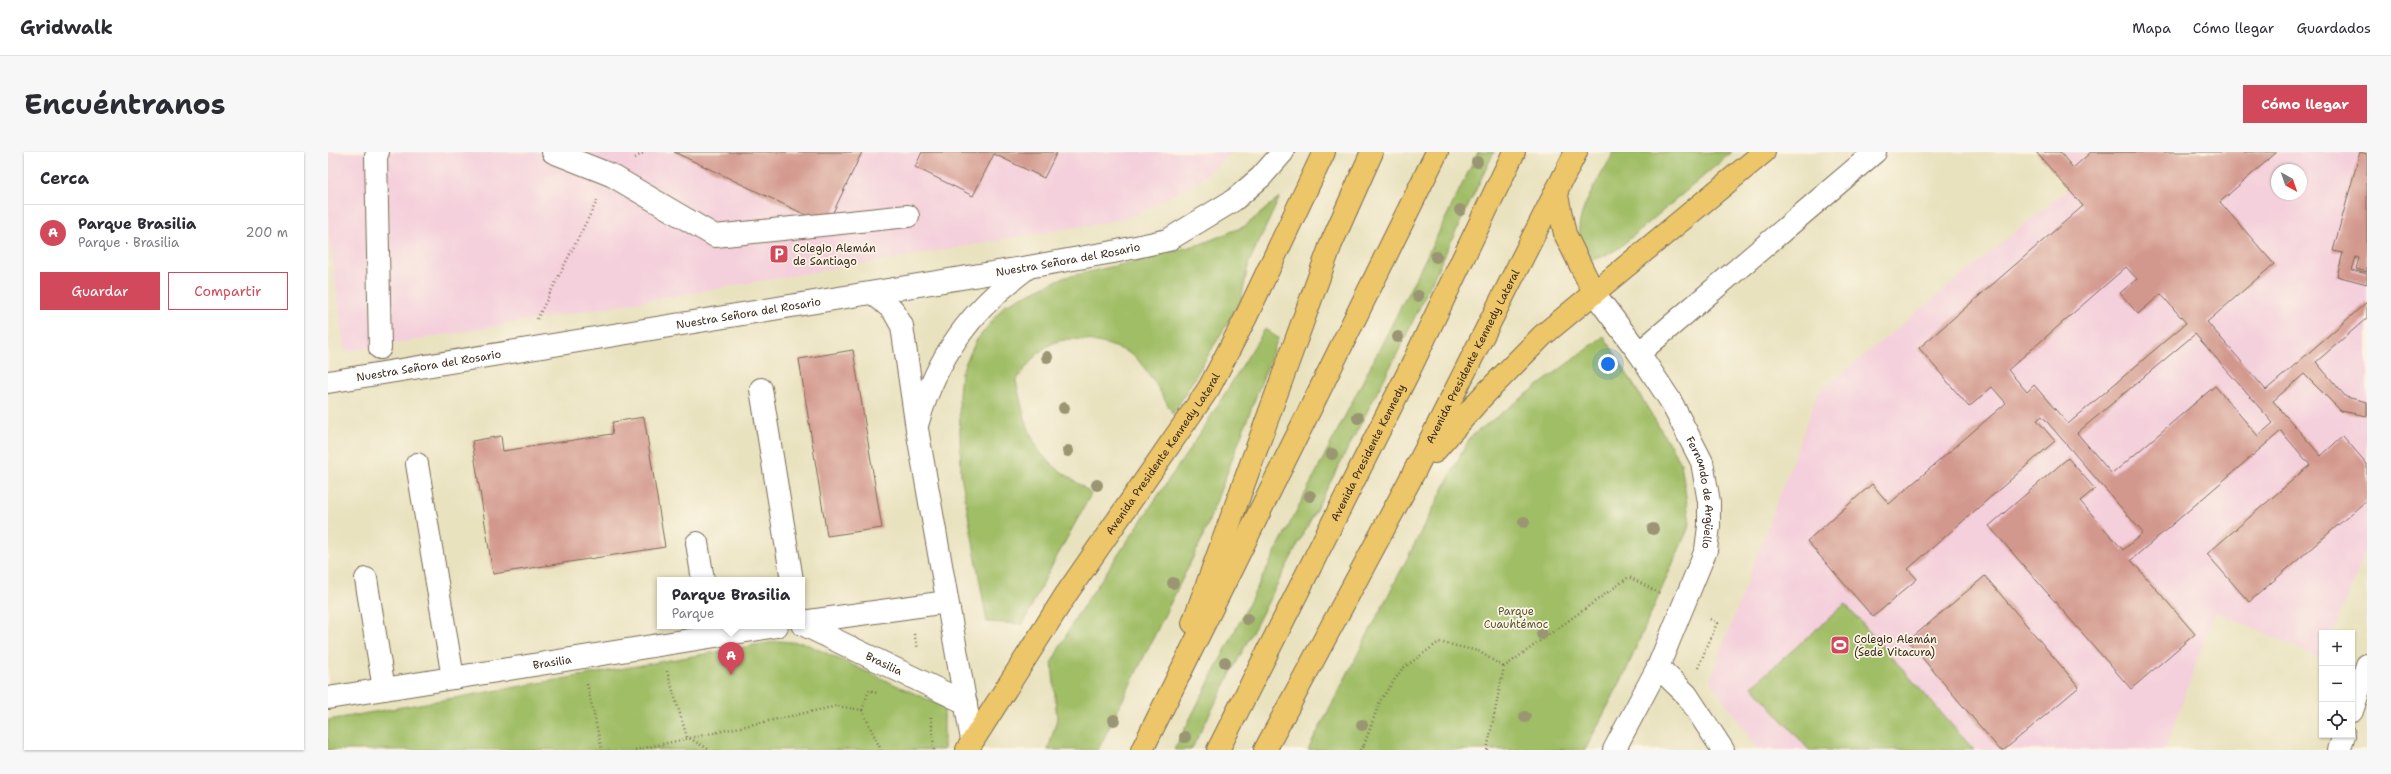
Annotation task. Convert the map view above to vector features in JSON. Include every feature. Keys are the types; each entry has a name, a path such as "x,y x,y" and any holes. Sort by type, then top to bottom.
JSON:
{"main road":[{"name":"Avenida Presidente Kennedy Lateral","path":"970,745 1097,549 1169,449 1209,388 1245,320 1324,152"},
{"path":"1162,712 1212,568 1331,244 1372,152"},
{"path":"1142,750 1437,152"},
{"name":"Avenida Presidente Kennedy","path":"1218,750 1401,387 1514,152"},
{"name":"Avenida Presidente Kennedy Lateral","path":"1265,750 1411,478 1576,152"},
{"path":"1411,478 1481,398 1542,336 1764,152"},
{"path":"1556,191 1566,234 1594,293"}],"street":[{"path":"378,152 376,156 380,348"},
{"path":"553,152 610,175 715,236 908,216"},
{"name":"Nuestra Señora del Rosario","path":"328,382 1028,267 1113,252 1168,240 1234,200 1262,177 1283,152"},
{"path":"1639,353 1875,152"},
{"path":"916,429 935,375 960,332 984,304 1028,267"},
{"name":"Avenida Presidente Kennedy Lateral","path":"873,293 893,310 902,326 916,429 966,703 970,745"},
{"name":"Fernando de Argüello","path":"1594,293 1639,353 1670,400 1702,462 1706,482 1709,526 1706,550 1658,667 1614,750"},
{"path":"761,389 792,577"},
{"path":"417,464 453,678"},
{"path":"697,543 703,577"},
{"path":"366,579 384,689"},
{"name":"Brasilia","path":"805,623 947,602"},
{"name":"Brasilia","path":"805,624 966,703"},
{"name":"Brasilia","path":"328,698 659,645 712,631 738,629"},
{"path":"2355,702 2367,665"},
{"path":"1658,667 1687,695 1723,750"},
{"path":"2339,750 2343,738"}],"path":[{"path":"536,320 610,175 645,152"},
{"path":"1487,750 1504,667 1629,577 1683,607 1717,623 1687,695"},
{"path":"1360,750 1364,745 1380,701 1402,669 1439,642 1478,651 1504,667"},
{"path":"659,645 687,737 710,750"},
{"path":"581,657 602,750"},
{"path":"881,750 862,710 869,690 883,696"},
{"path":"635,750 687,737 838,706 862,710"},
{"path":"924,712 931,715"},
{"path":"1364,745 1364,750"}],"shaded area":[{"path":"328,152 1232,152 1199,181 1130,218 345,352 328,229"},
{"path":"2062,152 2367,152 2367,548 2334,630 2319,630 2319,658 2215,611 2165,750 1758,750 1710,680 1818,393 2073,185 2071,162"}],"green space":[{"path":"1478,152 1494,152 1397,354 1191,750 1174,750 1433,244"},
{"path":"1614,152 1732,152 1619,248 1597,258 1583,259 1579,245 1581,217 1592,191"},
{"path":"1280,197 1249,262 1241,300 1173,414 1153,379 1135,357 1126,351 1102,343 1073,339 1061,340 1043,350 1034,358 1016,381 1030,434 1040,452 1052,465 1091,494 1048,573 1023,624 987,622 961,474 959,395 961,373 976,341 1005,305 1062,278 1141,260 1201,244 1245,226"},
{"path":"1265,329 1278,338 1202,539 1098,750 1048,750 1057,719 1052,662 1076,617 1199,435"},
{"name":"Parque Cuauhtémoc","path":"1604,336 1681,463 1690,524 1625,673 1585,750 1308,750 1470,437"},
{"name":"Colegio Alemán (Sede Vitacura)","path":"1845,604 1974,750 1809,750 1752,686"},
{"path":"779,641 804,643 944,707 944,750 328,750 328,720"}],"building":[{"path":"674,152 862,152 827,225"},
{"path":"922,152 1057,152 1044,178 994,154 973,196 915,167"},
{"path":"2036,152 2060,152 2073,168 2091,152 2277,152 2220,202 2274,264 2207,322 2266,390 2367,302 2367,318 2316,362 2346,397 2367,402 2367,416 2341,411 2304,374 2273,401 2321,456 2343,436 2367,464 2367,500 2249,602 2207,554 2310,465 2281,431 2131,560 2195,634 2131,689 1989,526 2068,458 2095,489 2080,501 2123,550 2143,533 2042,416 2037,420 2055,441 1908,569 1917,579 1873,617 1807,541 1872,484 1889,504 2006,403 1992,387 1969,407 1919,348 2083,206","holes":["2126,267 2137,279 2120,293 2138,314 2161,294 2186,323 2068,424 2034,385 2027,392 2008,370","2195,334 2273,423 2258,436 2215,386 2112,474 2077,433"]},
{"path":"2360,152 2367,154 2367,272 2356,269 2359,258 2356,257 2352,270 2367,274 2367,284 2337,276 2343,253 2333,251"},
{"path":"853,350 882,528 827,536 799,359"},
{"path":"644,417 665,547 493,574 472,441 501,436 503,451 612,434 613,422"},
{"name":"Colegio Alemán (Sede Vitacura)","path":"1985,576 2079,687 2004,750 2000,750 1908,641"}],"place":[{"name":"Colegio Alemán de Santiago","path":"779,254"},
{"name":"Colegio Alemán (Sede Vitacura)","path":"1840,645"},
{"name":"Parque Brasilia","path":"731,675"}]}
